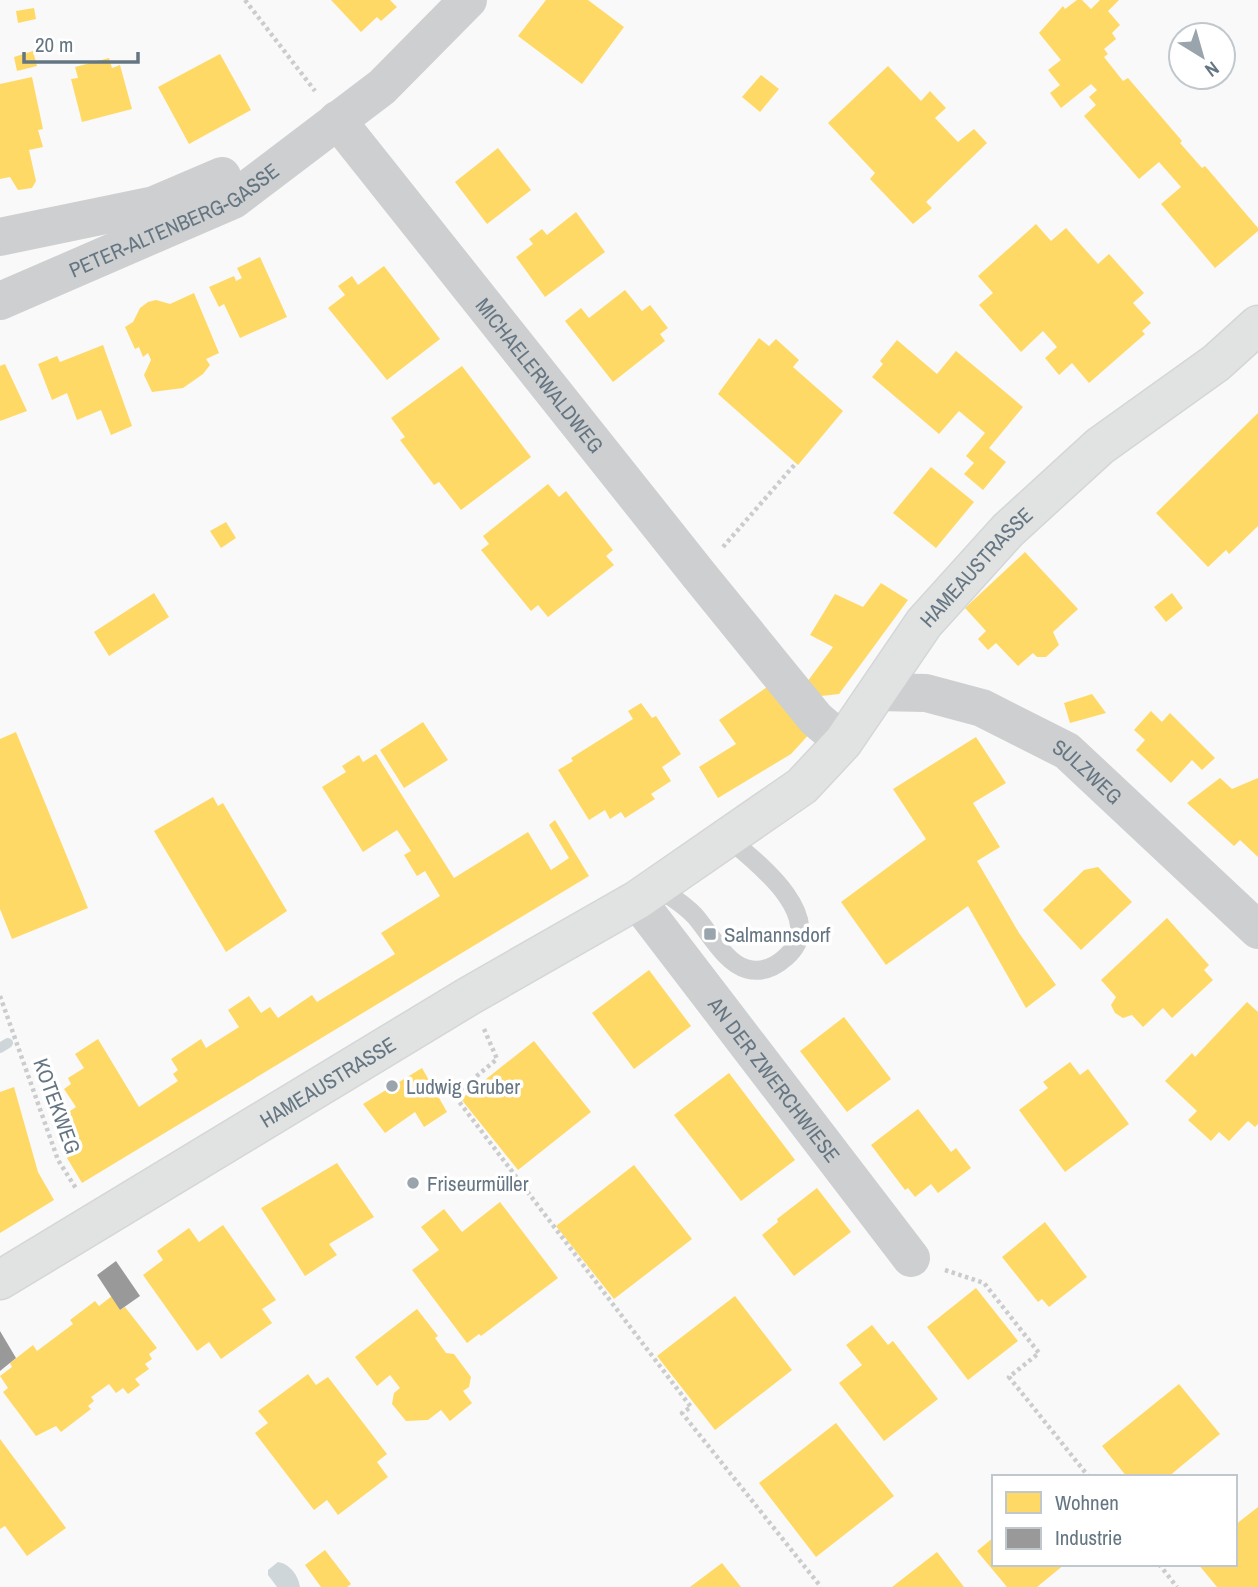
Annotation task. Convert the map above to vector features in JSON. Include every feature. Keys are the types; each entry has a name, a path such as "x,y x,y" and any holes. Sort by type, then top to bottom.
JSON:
{"main road":[{"name":"HAMEAUSTRASSE","path":"0,1280 469,996 647,894 802,786 843,742 932,613 1008,530 1100,446 1216,363 1258,325"}],"street":[{"name":"PETER-ALTENBERG-GASSE","path":"0,300 73,272 233,200 382,87 468,0"},
{"name":"PETER-ALTENBERG-GASSE","path":"0,237 154,205 195,190 337,120"},
{"name":"MICHAELERWALDWEG","path":"337,120 816,719 843,742"},
{"name":"SULZWEG","path":"877,692 926,694 982,708 1067,751 1258,930"},
{"name":"AN DER ZWERCHWIESE","path":"647,894 911,1258"}],"lane":[{"path":"647,894 694,915 727,955 744,969 762,971 779,962 794,950 800,937 800,923 777,883 729,839"}],"path":[{"path":"245,0 337,120"},
{"path":"699,575 796,463"},
{"name":"KOTEKWEG","path":"0,996 58,1160 93,1223"},
{"path":"469,996 497,1059 454,1095 691,1407 682,1413 821,1587"},
{"path":"911,1258 984,1283 1039,1353 1009,1377 1087,1475"},
{"path":"1161,1566 1177,1587"}],"shaded area":[{"path":"278,1562 293,1571 300,1587 277,1587 268,1575 268,1570"}],"building: Wohnen":[{"path":"331,0 390,0 397,7 381,21 377,17 361,32"},
{"path":"546,0 588,0 624,27 582,84 518,36"},
{"path":"1077,0 1082,0 1091,9 1100,0 1119,0 1108,11 1120,25 1112,33 1116,39 1104,49 1108,54 1104,57 1123,81 1128,78 1182,141 1180,143 1202,168 1205,166 1258,228 1258,231 1215,268 1161,204 1181,187 1159,162 1139,179 1084,116 1096,105 1089,97 1097,90 1091,84 1061,108 1050,93 1060,85 1048,70 1061,60 1039,33 1063,6 1065,9"},
{"path":"34,8 36,19 18,23 16,11"},
{"path":"33,51 37,66 17,71 14,57"},
{"path":"220,54 251,110 189,144 158,87"},
{"path":"109,58 112,68 120,65 132,109 82,122 71,79 78,78 75,67"},
{"path":"888,66 921,101 930,91 946,108 935,118 958,142 974,129 987,143 926,202 932,208 913,224 870,179 875,173 828,123"},
{"path":"761,75 779,89 760,112 742,97"},
{"path":"32,77 43,129 38,130 43,147 29,150 36,181 32,188 18,190 10,177 0,179 0,84"},
{"path":"498,148 531,190 487,224 455,182"},
{"path":"576,212 605,252 545,297 516,257 533,244 529,239 542,229 547,235"},
{"path":"1036,224 1051,241 1066,228 1098,264 1109,254 1144,293 1133,303 1151,323 1142,331 1145,334 1089,383 1072,363 1059,375 1045,358 1057,347 1043,331 1021,352 979,305 993,293 978,276"},
{"path":"260,257 287,317 240,338 224,304 219,307 209,287 234,276 236,281 242,278 237,268"},
{"path":"384,266 440,339 387,380 328,308 345,295 338,286 352,276 358,285"},
{"path":"625,290 642,311 650,305 668,328 660,334 665,341 613,382 565,321 581,308 589,318"},
{"path":"194,293 219,353 206,359 210,365 203,374 183,388 152,392 144,375 151,360 148,353 143,357 139,347 135,349 125,327 133,322 140,308 148,302 156,300 170,304"},
{"path":"759,338 769,346 776,339 799,360 793,367 843,411 798,465 718,394"},
{"path":"897,340 937,374 956,351 1023,407 989,448 1006,462 983,490 964,474 974,463 966,456 985,433 959,411 939,434 872,377 883,364 880,361"},
{"path":"103,345 132,426 111,435 101,410 77,420 67,393 52,400 38,364 57,356 60,362"},
{"path":"5,364 27,411 0,421 0,366"},
{"path":"462,366 531,457 461,510 439,482 434,485 400,440 405,437 391,418"},
{"path":"1258,413 1258,526 1229,554 1226,550 1208,567 1156,513"},
{"path":"931,467 974,502 936,548 893,513"},
{"path":"548,484 559,497 566,491 613,550 606,556 614,565 548,617 538,605 531,611 481,550 489,544 483,536"},
{"path":"226,522 236,538 221,548 210,531"},
{"path":"1025,552 1078,609 1053,632 1059,645 1046,657 1037,657 1033,653 1018,666 996,643 988,650 978,639 986,631 965,608"},
{"path":"881,583 908,600 839,694 821,696 804,686 833,647 810,635 835,594 863,607"},
{"path":"154,593 169,617 109,656 94,632"},
{"path":"1172,593 1183,608 1166,622 1154,607"},
{"path":"773,683 813,730 791,754 718,798 699,767 736,744 719,720"},
{"path":"1092,694 1106,713 1070,723 1064,703"},
{"path":"641,703 652,718 656,716 681,754 662,767 671,781 651,794 655,799 625,818 621,812 610,819 605,810 589,820 558,770 573,761 571,758 633,719 628,711"},
{"path":"1151,711 1162,722 1170,713 1215,758 1202,770 1192,760 1171,783 1136,750 1145,740 1134,730"},
{"path":"423,722 448,760 404,788 380,750"},
{"path":"16,732 88,908 12,939 0,909 0,739"},
{"path":"976,737 1006,783 973,803 1000,847 977,861 1019,933 1056,985 1026,1008 968,906 886,965 841,902 926,839 893,789"},
{"path":"376,754 454,878 528,832 551,870 569,858 549,825 555,820 589,876 82,1183 64,1153 70,1149 57,1127 64,1123 61,1117 76,1107 64,1089 71,1084 68,1078 84,1068 75,1054 98,1039 139,1107 178,1081 173,1074 178,1070 171,1059 201,1039 206,1048 239,1027 228,1010 249,996 261,1013 270,1007 278,1018 312,995 317,1002 395,954 381,933 440,896 425,871 417,876 404,855 411,851 397,830 363,852 322,787 346,772 342,766 359,755 363,762"},
{"path":"1220,778 1232,789 1258,778 1258,857 1240,840 1234,846 1187,803"},
{"path":"213,797 218,806 223,803 287,911 226,952 154,831"},
{"path":"1098,867 1132,902 1081,950 1043,910 1084,870"},
{"path":"1167,918 1209,965 1204,970 1213,980 1172,1018 1163,1008 1143,1027 1132,1015 1123,1018 1115,1013 1111,1005 1116,997 1101,980"},
{"path":"649,970 691,1026 634,1069 592,1013"},
{"path":"1247,1002 1258,1012 1258,1124 1255,1127 1248,1121 1229,1141 1219,1132 1211,1141 1188,1120 1197,1111 1165,1081 1192,1053 1195,1057"},
{"path":"844,1017 891,1079 847,1112 800,1051"},
{"path":"534,1041 591,1112 518,1170 461,1099"},
{"path":"1070,1062 1080,1075 1088,1069 1129,1124 1065,1172 1019,1110 1048,1088 1043,1082"},
{"path":"422,1068 447,1112 424,1127 415,1112 385,1133 363,1104"},
{"path":"729,1073 795,1160 741,1201 674,1115"},
{"path":"14,1087 38,1172 54,1200 0,1233 0,1092"},
{"path":"918,1109 951,1152 956,1148 971,1168 938,1193 931,1184 915,1197 908,1188 905,1190 871,1145"},
{"path":"337,1163 374,1217 329,1244 337,1255 305,1276 261,1208"},
{"path":"634,1165 692,1239 614,1299 556,1226"},
{"path":"817,1188 851,1232 794,1276 762,1235 778,1222 777,1219"},
{"path":"500,1202 558,1278 481,1336 479,1334 467,1343 412,1270 439,1250 421,1227 444,1209 462,1232"},
{"path":"1045,1222 1087,1277 1049,1307 1042,1299 1038,1302 1002,1257"},
{"path":"223,1225 276,1300 262,1309 272,1323 221,1359 209,1342 197,1351 143,1275 163,1260 157,1251 189,1228 199,1242"},
{"path":"976,1288 1018,1341 968,1380 927,1327"},
{"path":"112,1296 120,1310 125,1307 157,1348 149,1354 152,1359 145,1364 149,1369 135,1379 140,1385 128,1394 123,1388 116,1393 109,1384 91,1397 94,1401 88,1406 91,1409 61,1432 56,1426 36,1436 3,1392 8,1388 0,1376 12,1367 10,1363 33,1345 37,1351 73,1324 70,1320 95,1301 99,1306"},
{"path":"735,1296 792,1370 715,1430 657,1356"},
{"path":"417,1309 438,1336 435,1338 446,1353 454,1354 471,1377 469,1387 463,1391 472,1403 450,1421 441,1410 428,1420 406,1421 392,1404 394,1393 400,1388 390,1375 377,1386 355,1357"},
{"path":"872,1325 888,1345 893,1341 938,1399 884,1441 839,1383 862,1365 846,1345"},
{"path":"308,1374 316,1385 328,1377 387,1454 377,1462 388,1477 338,1515 327,1500 314,1510 255,1433 268,1423 258,1411"},
{"path":"1179,1384 1220,1434 1170,1475 1125,1475 1102,1446"},
{"path":"836,1423 894,1496 816,1557 759,1483"},
{"path":"0,1439 66,1528 27,1556 5,1526 0,1529"},
{"path":"1258,1507 1258,1587 1217,1587 1200,1566 1237,1566 1237,1523"},
{"path":"992,1539 992,1566 1063,1566 1037,1587 1007,1587 977,1551"},
{"path":"325,1550 351,1584 347,1587 321,1587 305,1565"},
{"path":"937,1552 964,1587 892,1587"},
{"path":"722,1563 741,1587 690,1587"}],"building: Industrie":[{"path":"116,1261 140,1296 120,1310 97,1275"},
{"path":"0,1331 16,1358 0,1371"}],"waterway":[{"path":"0,1048 8,1043"}],"place":[{"name":"Salmannsdorf","path":"710,934"},
{"name":"Ludwig Gruber","path":"392,1086"},
{"name":"Friseurmüller","path":"413,1183"}]}
